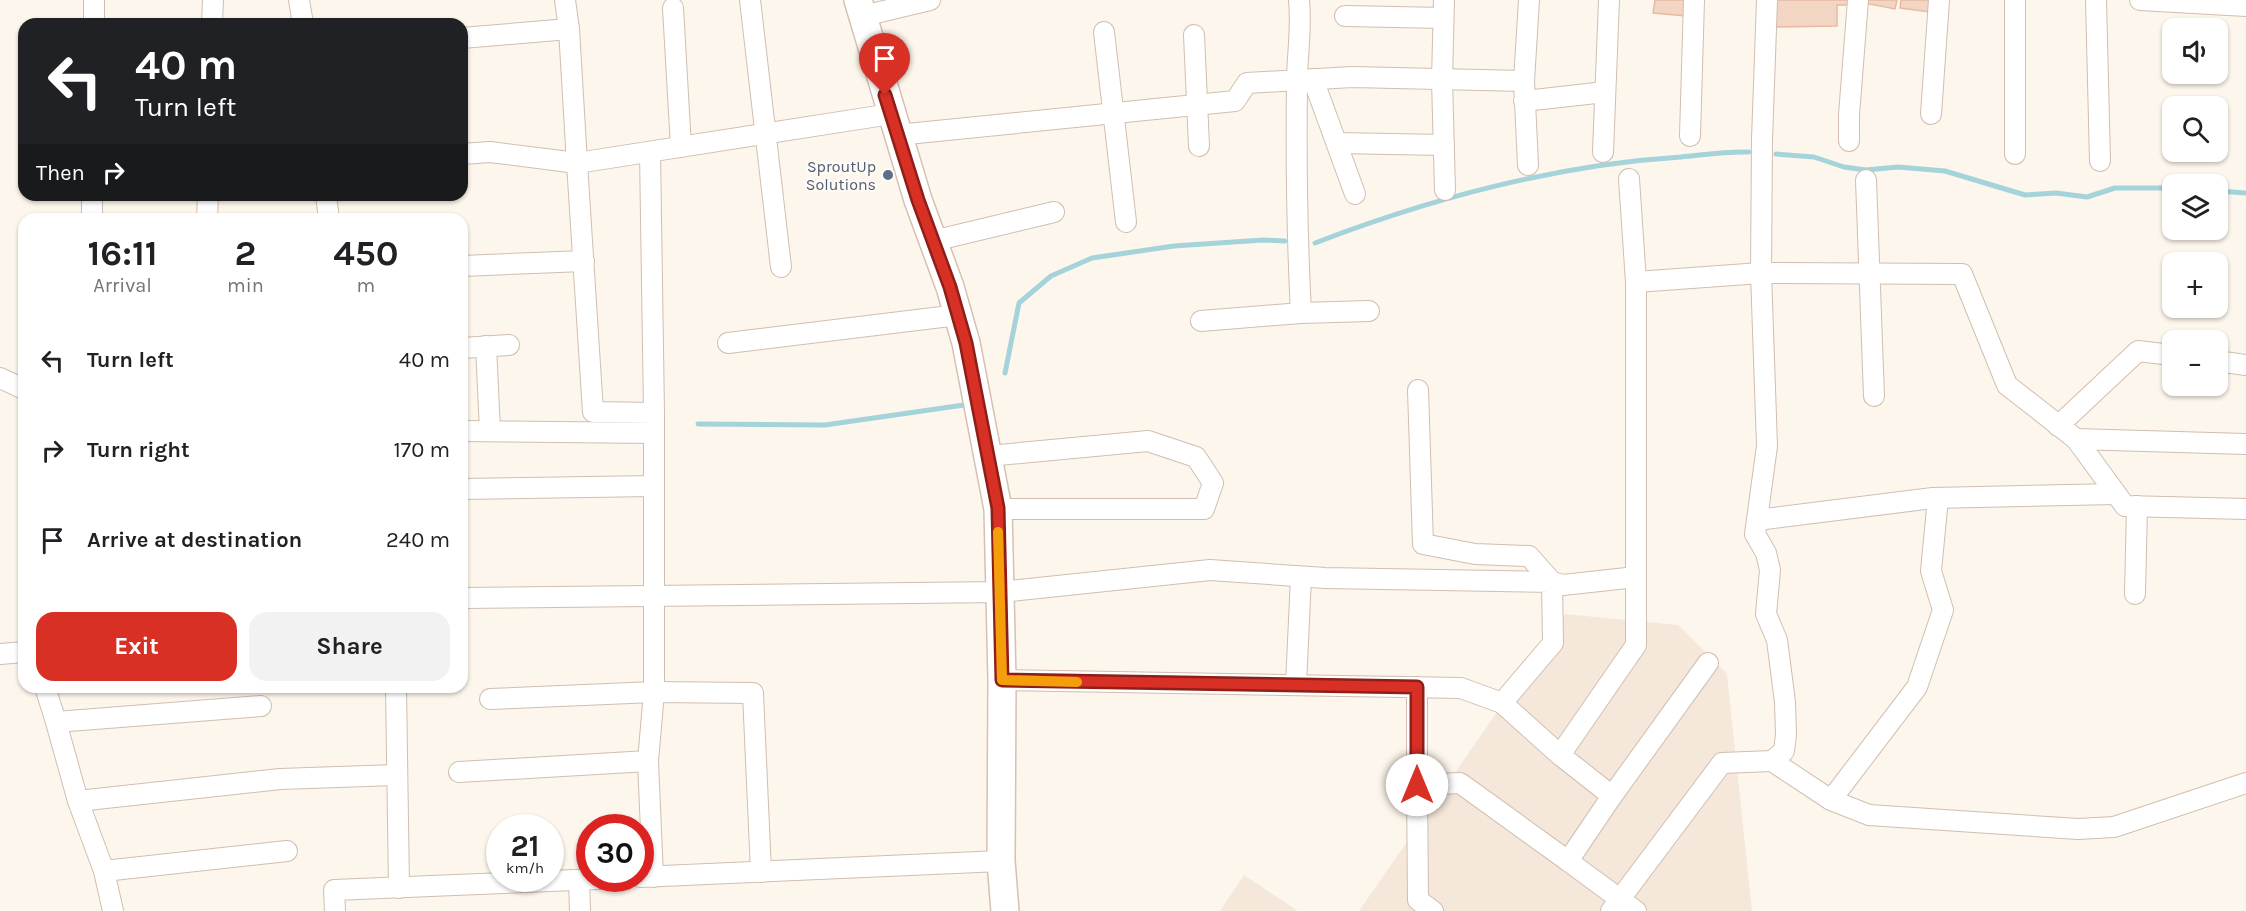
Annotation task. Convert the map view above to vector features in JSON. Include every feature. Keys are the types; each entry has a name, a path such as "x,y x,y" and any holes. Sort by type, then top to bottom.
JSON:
{"main road":[{"path":"861,8 894,124 966,343 998,508 1002,680 1001,861 1005,911"}],"street":[{"path":"94,0 94,18"},
{"path":"212,18 213,0"},
{"path":"299,0 302,18"},
{"path":"565,0 569,29 593,412 654,413"},
{"path":"750,0 781,267"},
{"path":"861,8 930,0"},
{"path":"1299,0 1305,80 1297,241 1302,313"},
{"path":"1528,165 1524,81 1529,0"},
{"path":"1603,152 1609,0"},
{"path":"1690,136 1694,0"},
{"path":"1767,0 1762,140 1761,273 1767,446 1755,534 1766,553 1770,570 1766,614 1777,640 1785,702 1784,751 1772,761"},
{"path":"1849,141 1858,0"},
{"path":"1931,114 1939,0"},
{"path":"2015,0 2015,154"},
{"path":"2096,0 2100,161"},
{"path":"2140,0 2246,6"},
{"path":"673,8 681,147"},
{"path":"1345,16 1444,9 1442,80 1445,190"},
{"path":"468,37 569,29"},
{"path":"1104,32 1126,222"},
{"path":"1194,35 1199,146"},
{"path":"468,154 489,152 577,163 766,134 894,124 1113,113 1235,101 1247,83 1352,77 1524,81"},
{"path":"1305,80 1336,143 1355,195"},
{"path":"1524,101 1605,92"},
{"path":"1336,143 1444,145"},
{"path":"648,814 648,761 654,692 655,595 650,152"},
{"path":"1560,755 1636,645 1636,282 1629,179"},
{"path":"1866,180 1874,396"},
{"path":"933,242 1054,212"},
{"path":"468,266 584,261"},
{"path":"1636,282 1761,273 1962,274 2007,385 2076,440 2125,506 2246,509"},
{"path":"1201,321 1302,313 1369,311"},
{"path":"728,343 958,315"},
{"path":"468,348 509,345"},
{"path":"486,346 490,431"},
{"path":"2058,426 2138,351 2162,354"},
{"path":"2228,363 2246,365"},
{"path":"0,378 18,386"},
{"path":"1418,390 1423,544 1476,554 1529,556 1552,582 1553,643 1502,703"},
{"path":"468,431 654,433"},
{"path":"2076,440 2246,444"},
{"path":"988,456 1148,441 1196,457 1213,483 1204,509 998,508"},
{"path":"468,489 654,486"},
{"path":"1757,520 1938,498 2116,494"},
{"path":"1831,800 1917,687 1943,610 1931,571 1938,498"},
{"path":"2135,594 2138,506"},
{"path":"468,598 1000,592 1210,570 1301,577 1552,582 1563,585 1636,577"},
{"path":"1296,685 1301,577"},
{"path":"0,654 18,652"},
{"path":"1568,861 1708,663"},
{"path":"1002,680 1461,688 1502,703 1560,755 1612,796"},
{"path":"1417,687 1418,900 1433,911"},
{"path":"490,699 654,692 753,693 761,872"},
{"path":"47,693 78,801 104,871 113,911"},
{"path":"396,693 399,888"},
{"path":"56,722 261,706"},
{"path":"459,772 648,761"},
{"path":"1615,905 1722,763 1772,761 1831,800 1869,815 2078,829 2114,827 2246,783"},
{"path":"78,801 280,779 396,775"},
{"path":"1417,785 1460,783 1568,861 1615,905 1636,911"},
{"path":"104,871 286,851"},
{"path":"654,877 1001,861"},
{"path":"335,911 334,891 576,880"},
{"path":"580,911 585,892"}],"shaded area":[{"path":"1565,614 1678,625 1727,674 1752,911 1359,911"},
{"path":"1244,875 1298,911 1220,911"}],"building":[{"path":"1655,0 1687,0 1686,16 1653,13"},
{"path":"1775,0 1854,0 1854,5 1837,5 1837,26 1776,27"},
{"path":"1865,0 1897,0 1895,9 1864,3"},
{"path":"1901,0 1932,0 1930,12 1900,8"}],"waterway":[{"path":"1315,243 1449,198 1541,176 1634,161 1749,152"},
{"path":"1776,154 1814,157 1844,167 1866,170 1898,167 1945,171 2025,195 2056,193 2087,197 2115,188 2162,188"},
{"path":"2228,192 2246,193"},
{"path":"1005,373 1019,303 1051,276 1092,258 1174,246 1263,240 1285,241"},
{"path":"698,424 825,425 964,405"}],"slow traffic":[{"path":"998,532 1002,680 1077,682"}],"place":[{"name":"SproutUp Solutions","path":"888,175"}],"route":[{"path":"885,95 918,200 950,287 966,343 998,508 1002,680 1417,687 1417,785"}]}
